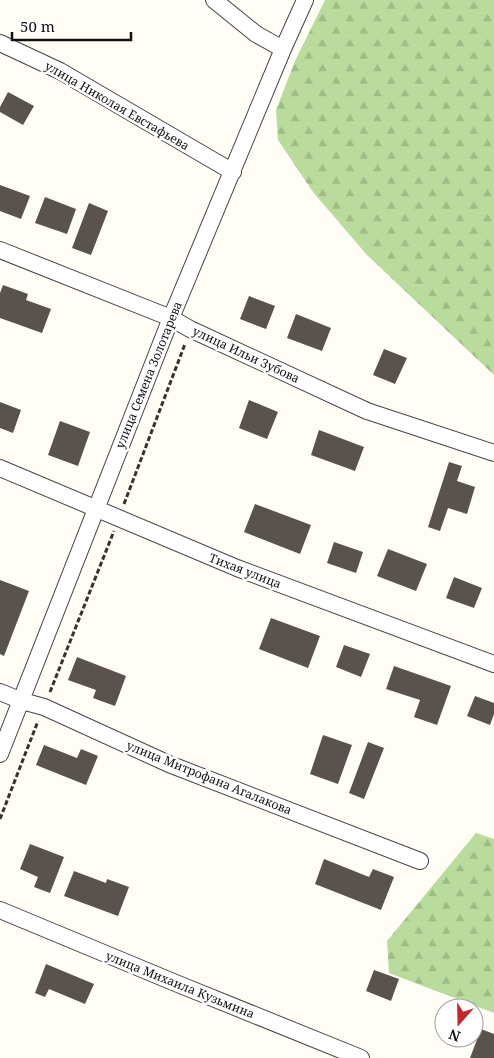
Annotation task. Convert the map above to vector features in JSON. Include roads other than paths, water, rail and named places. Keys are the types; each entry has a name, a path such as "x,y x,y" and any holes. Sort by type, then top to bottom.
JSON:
{"street":[{"path":"214,0 256,34 283,49"},
{"name":"улица Семена Золотарева","path":"0,754 171,318 305,0"},
{"name":"улица Николая Евстафьева","path":"0,43 60,71 233,172"},
{"name":"улица Ильи Зубова","path":"0,250 171,318 190,329 367,411 494,453"},
{"name":"Тихая улица","path":"0,468 237,568 494,664"},
{"name":"улица Митрофана Агалакова","path":"0,692 44,708 169,764 420,861"},
{"name":"улица Михаила Кузьмина","path":"0,910 169,981 361,1058"}]}
